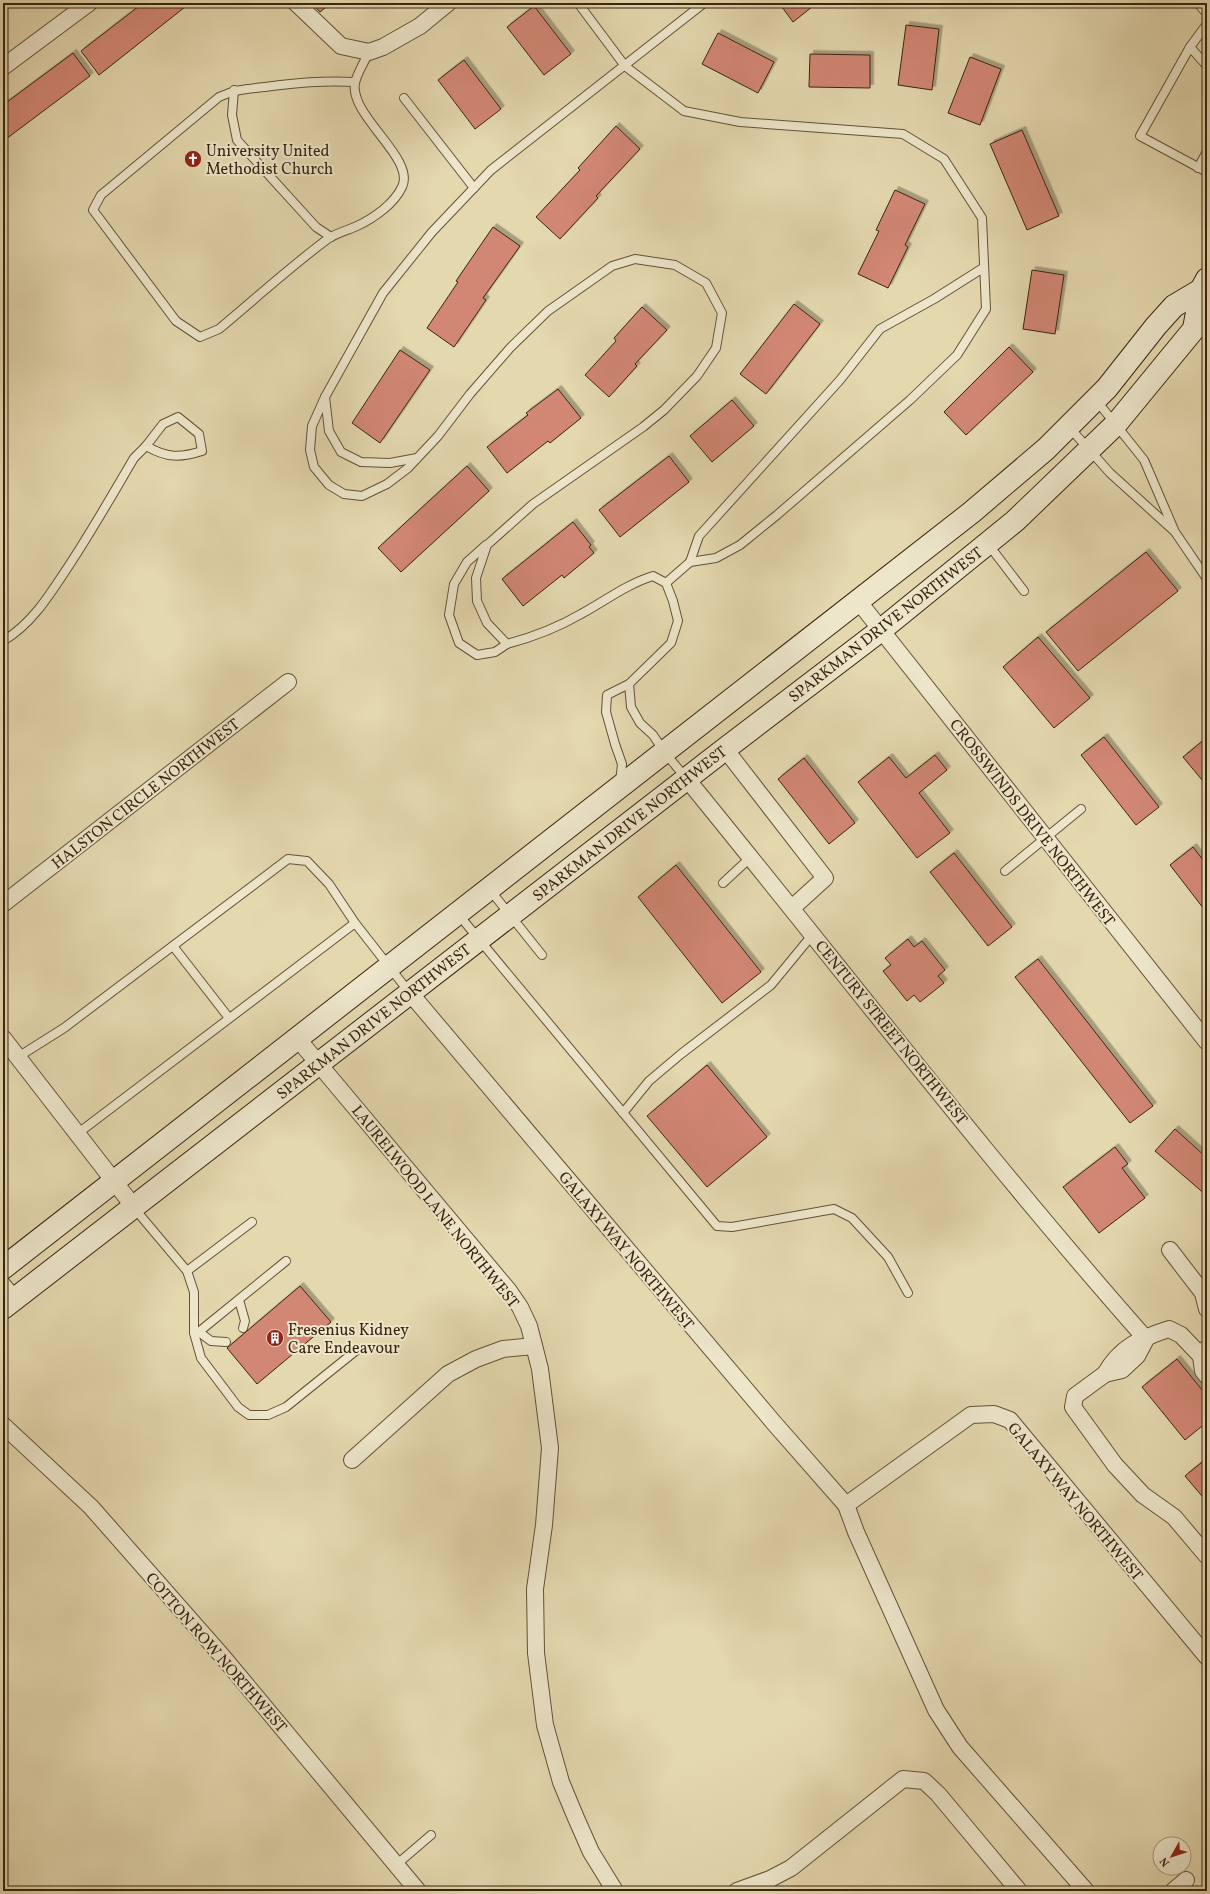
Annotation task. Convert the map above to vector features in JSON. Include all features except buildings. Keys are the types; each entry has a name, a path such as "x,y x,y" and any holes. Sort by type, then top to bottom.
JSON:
{"main road":[{"name":"SPARKMAN DRIVE NORTHWEST","path":"3,1268 859,602 972,512 1046,449 1096,400 1174,306 1205,288"},
{"name":"SPARKMAN DRIVE NORTHWEST","path":"10,1303 686,778 881,630 1015,521 1116,424 1194,329 1205,288"}],"street":[{"path":"3,67 89,3"},
{"path":"296,3 341,46 369,52 383,47 420,26 448,3"},
{"path":"1203,3 1207,8"},
{"name":"CROSSWINDS DRIVE NORTHWEST","path":"859,602 1207,1042"},
{"name":"HALSTON CIRCLE NORTHWEST","path":"3,904 288,682"},
{"path":"725,749 825,878 792,908"},
{"name":"CENTURY STREET NORTHWEST","path":"686,778 1005,1172 1099,1286 1146,1339"},
{"name":"GALAXY WAY NORTHWEST","path":"410,993 783,1434 846,1505 856,1532 936,1710 960,1747 1086,1891"},
{"path":"3,1038 134,1207"},
{"name":"LAURELWOOD LANE NORTHWEST","path":"297,1038 509,1291 520,1307 529,1326 540,1369 550,1448 544,1525 535,1589 536,1653 545,1725 561,1782 576,1818 591,1852 615,1891"},
{"path":"1170,1250 1203,1293 1207,1309"},
{"path":"1207,1376 1203,1370 1205,1354 1181,1334 1169,1329 1146,1339 1137,1356 1122,1370 1105,1374 1075,1396 1073,1407 1115,1465 1143,1495 1174,1518 1207,1556"},
{"path":"352,1460 448,1374 476,1358 503,1349 534,1346"},
{"name":"GALAXY WAY NORTHWEST","path":"846,1505 971,1415 994,1414 1010,1420 1207,1657"},
{"name":"COTTON ROW NORTHWEST","path":"3,1425 91,1507 223,1657 418,1891"},
{"path":"737,1891 770,1879 791,1868 903,1779 924,1781 938,1794 1019,1891"},
{"path":"1173,1891 1186,1880"}],"lane":[{"path":"578,3 625,66 684,110 740,122 903,134 944,159 982,218 986,309 958,355 905,405 740,545 716,558 690,562"},
{"path":"620,788 622,764 606,712 607,695 629,684 672,643 678,621 673,600 666,583 653,576 640,580 580,615 540,635 507,644 495,652 477,655 459,643 449,615 454,584 467,562 533,504 643,427 664,410 697,376 716,348 722,313 706,283 675,265 635,258 612,266 548,310 470,394 438,436 418,457 387,484 362,496 344,494 329,485 314,467 310,450 312,426 325,396 383,293 432,232 492,170 704,3"},
{"path":"1207,24 1190,47 1140,136 1207,172"},
{"path":"1190,47 1207,66"},
{"path":"355,82 299,82 234,90 219,97 101,196 93,210 176,321 200,337 218,329 330,237 359,225 389,205 403,186 403,167 370,123 356,94 355,82 369,52"},
{"path":"234,90 232,114 237,140 316,227 330,237"},
{"path":"404,98 474,188"},
{"path":"1198,168 1207,151"},
{"path":"666,583 690,562 699,536 840,380 880,329 934,299 983,268"},
{"path":"325,396 329,431 341,452 360,462 390,463 418,457"},
{"path":"1096,400 1144,460 1175,532 1207,579"},
{"path":"3,641 25,625 44,603 76,555 134,458 146,446 163,424 178,417 199,434 202,451 184,457 160,454 146,446"},
{"path":"1069,426 1110,473 1175,532"},
{"path":"987,543 1024,591"},
{"path":"486,545 476,578 477,601 487,623 507,644"},
{"path":"629,684 631,707 640,723 653,735 665,753 686,778"},
{"path":"1005,871 1081,809"},
{"path":"723,883 751,857"},
{"path":"18,1057 64,1028 288,859 307,861 329,884 388,968 410,993"},
{"path":"490,889 542,955"},
{"path":"458,914 717,1226 732,1227 834,1209 852,1218 888,1257 908,1293"},
{"path":"77,1134 355,923"},
{"path":"623,1113 649,1081 681,1054 771,984 813,934"},
{"path":"173,946 229,1018"},
{"path":"134,1207 187,1271 194,1292 200,1358 238,1407 249,1415 268,1415 286,1406 358,1349"},
{"path":"187,1271 252,1222"},
{"path":"197,1334 286,1262"},
{"path":"3,1279 10,1303"},
{"path":"239,1300 245,1321 243,1328"},
{"path":"197,1334 211,1341 226,1342"},
{"path":"396,1865 431,1835"}],"place":[{"name":"University United Methodist Church","path":"193,159"},
{"name":"Fresenius Kidney Care Endeavour","path":"275,1338"}]}
